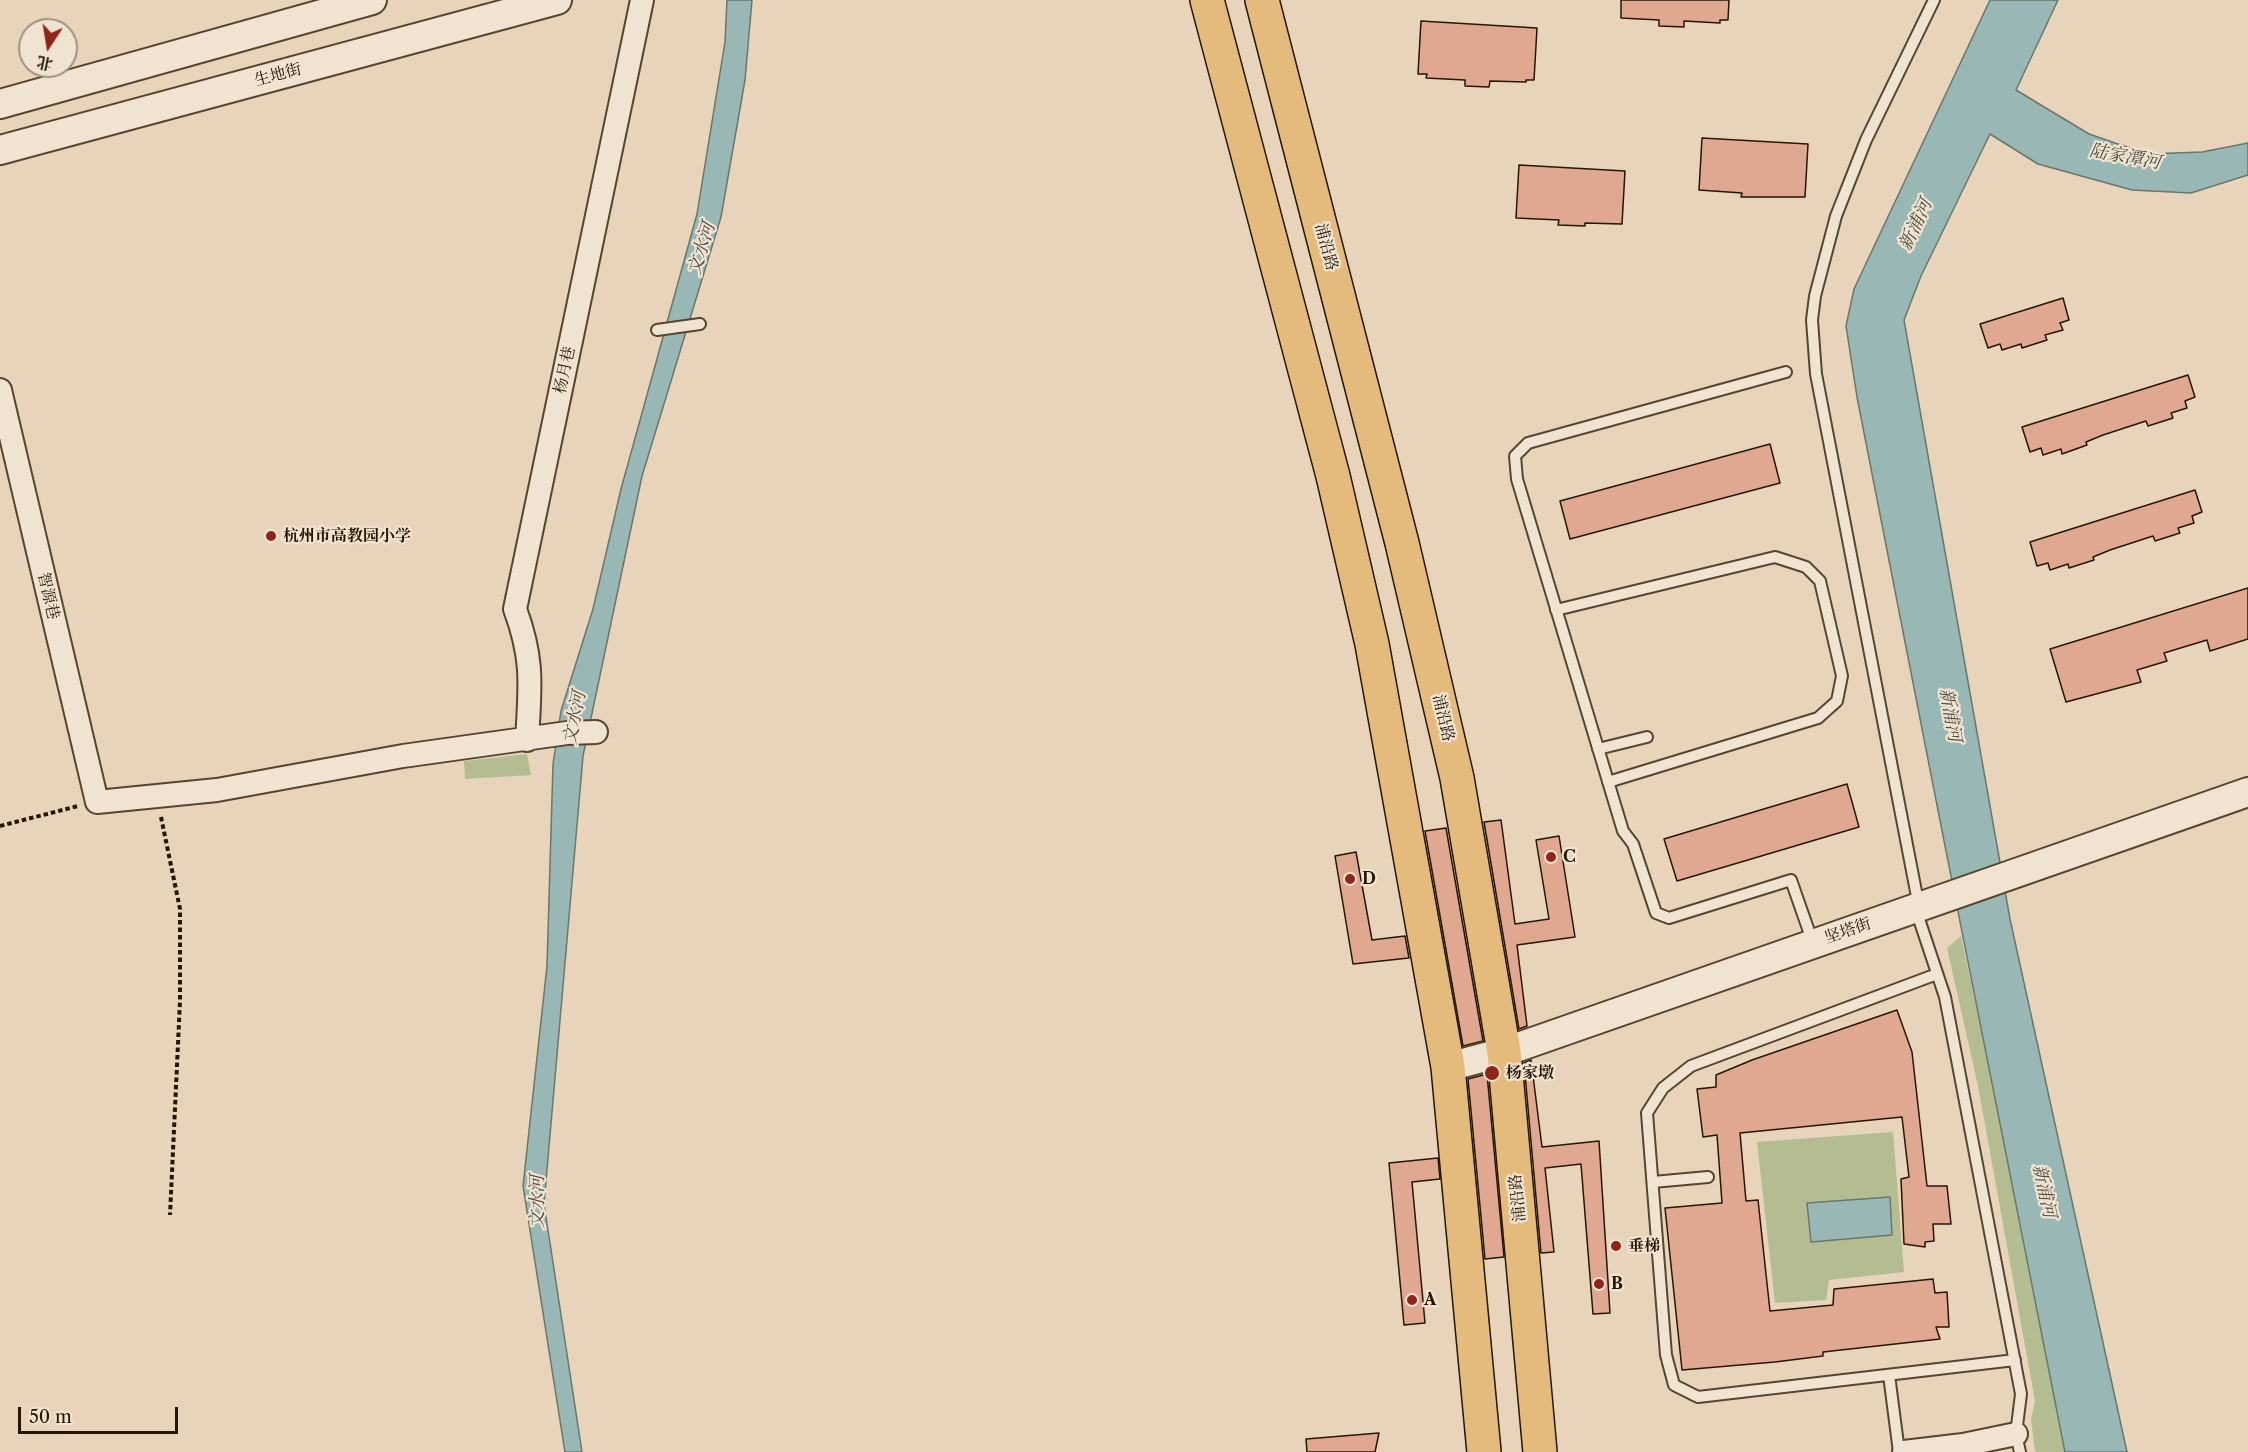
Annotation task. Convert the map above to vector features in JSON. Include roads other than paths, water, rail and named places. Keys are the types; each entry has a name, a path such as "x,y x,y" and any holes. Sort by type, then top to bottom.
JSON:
{"main road":[{"path":"1207,0 1333,476 1372,644 1448,1067 1484,1452"},
{"name":"浦沿路","path":"1262,0 1402,543 1457,778 1504,1052 1540,1452"}],"street":[{"path":"0,104 372,0"},
{"name":"生地街","path":"0,150 557,0"},
{"name":"杨月巷","path":"527,740 531,680 526,641 515,609 642,0"},
{"name":"智源巷","path":"0,390 97,802 217,790 349,764 527,740"},
{"path":"527,740 549,735 596,732"},
{"name":"坚塔街","path":"1448,1067 1504,1052 2248,792"},
{"path":"1902,1452 2018,1443"}],"lane":[{"path":"1934,0 1851,173 1819,272 1812,320 1816,374 1926,904 1937,974 1945,997 2021,1394 2018,1443"},
{"path":"657,330 700,324"},
{"path":"1786,372 1528,443 1515,456 1517,479 1623,831 1633,844 1656,913 1669,918 1791,880 1813,944"},
{"path":"1556,610 1775,557 1806,567 1820,581 1842,676 1837,701 1818,718 1608,782"},
{"path":"1598,749 1647,736"},
{"path":"1937,974 1691,1066 1663,1088 1647,1113 1666,1355 1674,1385 1698,1397 2014,1360"},
{"path":"1653,1182 1708,1177"},
{"path":"1890,1375 1902,1452"}],"water":[{"name":"文水河","path":"727,0 752,0 745,80 721,217 642,476 583,756 544,1204 582,1452 565,1452 523,1186 547,966 553,764 561,711 593,609 621,489 697,214 725,42"},
{"path":"1990,0 2058,0 2016,90 2089,134 2147,154 2202,152 2248,143 2248,175 2191,193 2132,190 2038,164 1990,134 1921,276 1904,320 2010,919 2127,1452 2065,1452 1857,397 1846,326 1854,289"},
{"path":"1890,1197 1892,1235 1811,1242 1807,1203"}],"place":[{"name":"杭州市高教园小学","path":"271,536"},
{"name":"C","path":"1551,857"},
{"name":"D","path":"1350,879"},
{"name":"杨家墩","path":"1492,1073"},
{"name":"垂梯","path":"1616,1246"},
{"name":"B","path":"1599,1284"},
{"name":"A","path":"1412,1300"}],"water label":[{"name":"陆家潭河","path":"2125,157"},
{"name":"新浦河","path":"1916,225"},
{"name":"新浦河","path":"1950,715"},
{"name":"新浦河","path":"2044,1191"}]}
